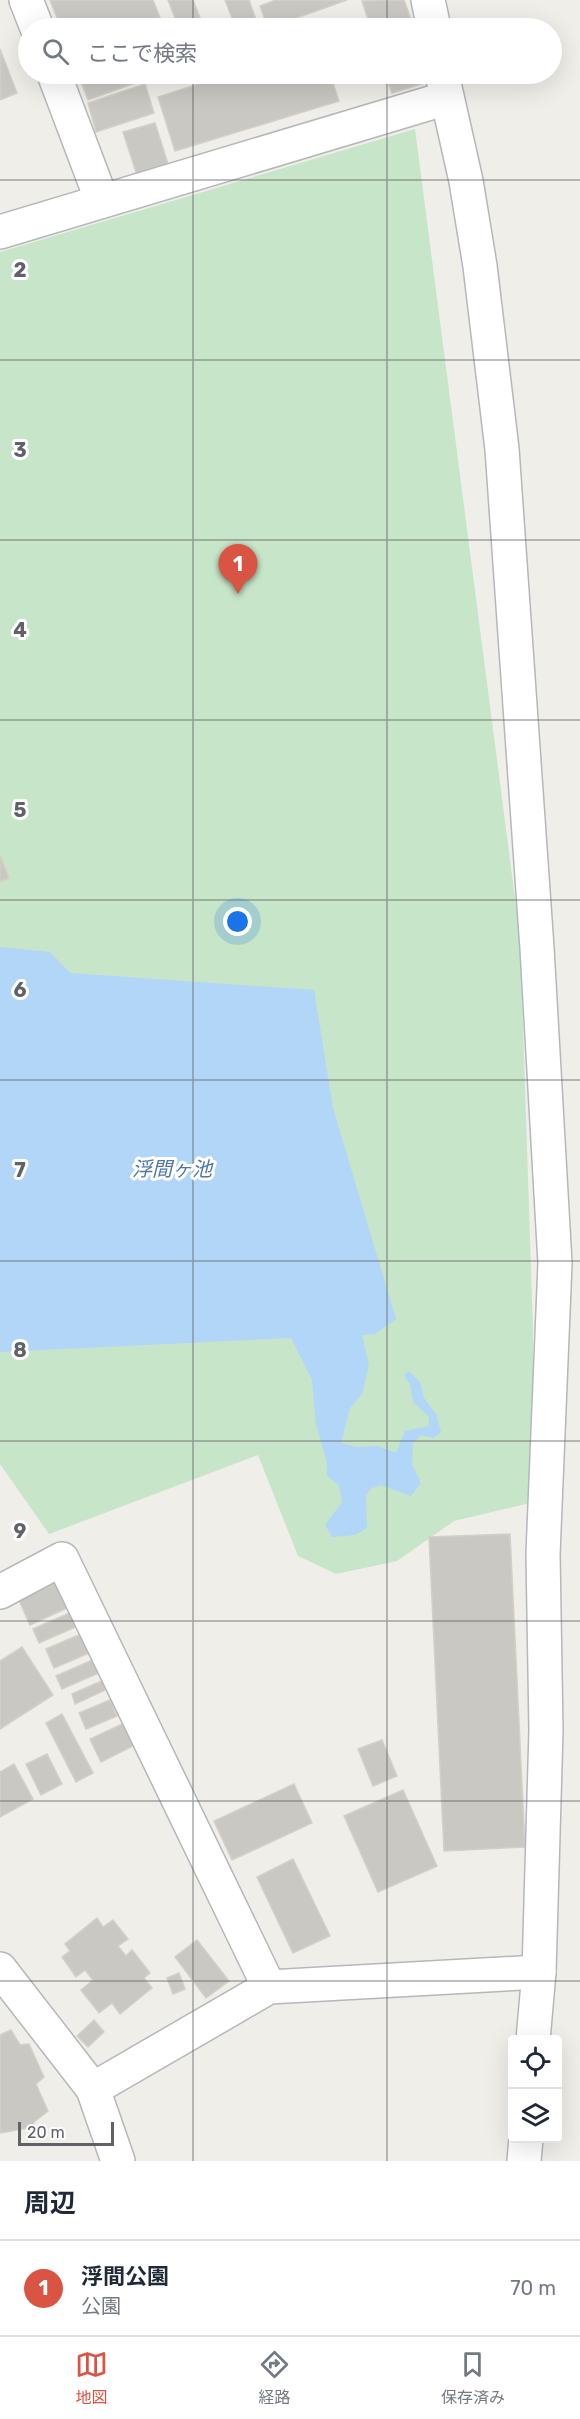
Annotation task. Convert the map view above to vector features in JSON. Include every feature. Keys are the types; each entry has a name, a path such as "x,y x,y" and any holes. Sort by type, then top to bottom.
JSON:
{"street":[{"path":"26,0 33,18"},
{"path":"428,0 432,18"},
{"path":"58,84 102,201"},
{"path":"0,232 102,201 445,86 466,181 502,449 537,948 555,1263 543,1554 546,1730 539,1972 533,2035"},
{"path":"0,1592 62,1559 269,1987"},
{"path":"0,1969 93,2089 118,2161"},
{"path":"93,2089 269,1987 539,1972"},
{"path":"524,2161 525,2143"}],"green space":[{"path":"415,129 520,937 533,1329 534,1502 454,1521 397,1561 336,1574 298,1556 258,1455 49,1534 0,1464 0,252"}],"water":[{"name":"浮間ヶ池","path":"0,947 50,952 70,973 314,990 333,1108 396,1319 375,1334 362,1335 369,1365 362,1394 350,1408 341,1443 357,1447 378,1446 396,1453 405,1431 429,1426 429,1417 413,1402 410,1384 404,1375 409,1371 420,1382 424,1398 436,1414 441,1432 433,1438 421,1435 413,1443 412,1464 421,1483 411,1496 381,1485 372,1488 366,1495 367,1528 355,1535 332,1537 325,1525 342,1502 339,1485 327,1476 327,1463 316,1424 312,1380 291,1338 0,1352"}],"building":[{"path":"50,0 153,0 160,18 57,18"},
{"path":"168,0 193,0 200,18 175,18"},
{"path":"225,0 249,0 255,18 232,18"},
{"path":"276,0 347,0 296,18 264,18 260,6"},
{"path":"404,0 410,18 368,18 362,1"},
{"path":"0,49 17,93 0,100"},
{"path":"82,84 132,84 88,100"},
{"path":"145,84 154,113 96,132 88,103"},
{"path":"333,84 339,101 175,151 158,97 196,85"},
{"path":"389,84 422,84 392,93"},
{"path":"155,123 168,164 137,175 123,132"},
{"path":"0,855 9,878 0,882"},
{"path":"510,1534 525,1847 444,1851 429,1537"},
{"path":"59,1582 69,1607 30,1625 19,1600"},
{"path":"74,1611 80,1625 39,1643 33,1629"},
{"path":"81,1634 89,1653 54,1668 46,1649"},
{"path":"22,1647 53,1695 0,1729 0,1661"},
{"path":"97,1658 103,1671 62,1689 56,1676"},
{"path":"106,1679 110,1688 75,1704 72,1694"},
{"path":"110,1700 117,1716 86,1729 79,1713"},
{"path":"62,1714 93,1773 76,1782 46,1723"},
{"path":"124,1723 135,1745 101,1762 90,1739"},
{"path":"382,1740 397,1776 373,1786 358,1749"},
{"path":"47,1754 62,1784 41,1795 26,1764"},
{"path":"14,1764 33,1799 0,1817 0,1772"},
{"path":"294,1784 312,1823 232,1860 214,1821"},
{"path":"403,1790 437,1866 378,1892 344,1816"},
{"path":"293,1859 330,1936 293,1953 257,1877"},
{"path":"97,1918 103,1927 113,1920 128,1939 118,1946 126,1956 132,1950 150,1973 144,1978 152,1988 120,2014 112,2003 99,2013 81,1990 93,1980 85,1970 76,1977 62,1957 70,1951 65,1944"},
{"path":"197,1940 229,1981 206,1998 175,1957"},
{"path":"179,1973 185,1989 173,1994 167,1978"},
{"path":"94,2020 104,2032 88,2047 77,2036"},
{"path":"11,2030 20,2045 29,2044 44,2077 36,2084 48,2111 34,2122 33,2127 0,2133 0,2035"}],"place":[{"name":"浮間公園","path":"238,594"}]}
